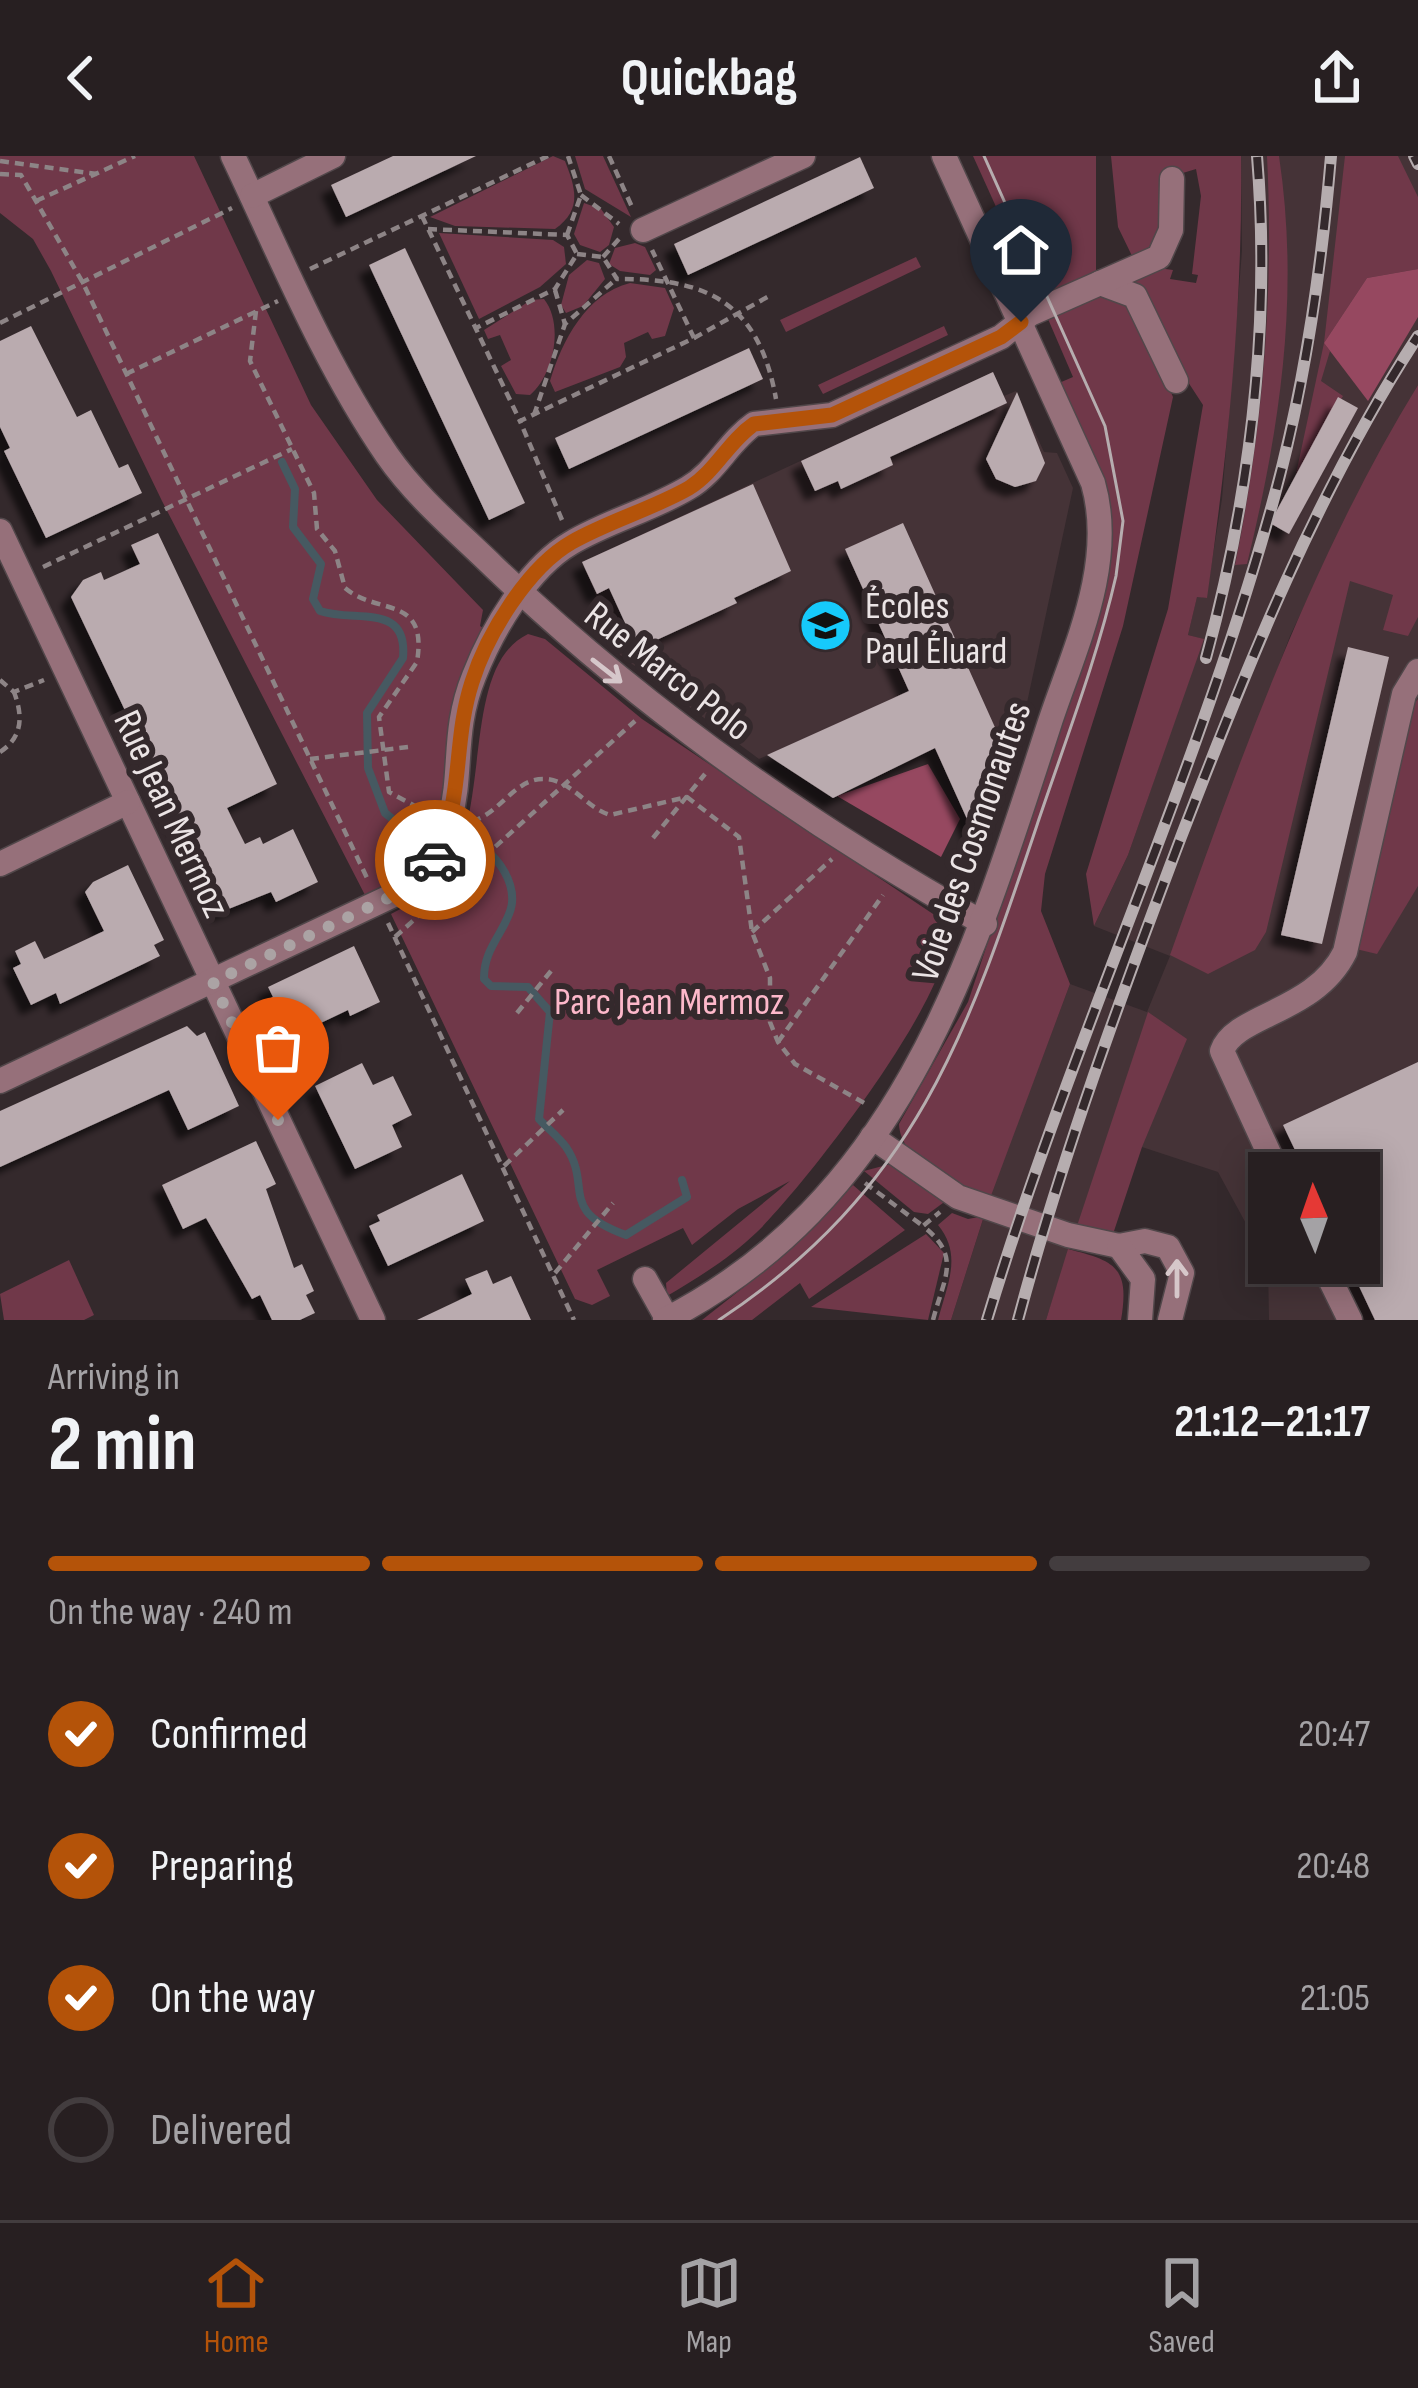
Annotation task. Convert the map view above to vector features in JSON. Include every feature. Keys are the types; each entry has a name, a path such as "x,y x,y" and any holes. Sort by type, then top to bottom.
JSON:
{"street":[{"name":"Rue Marco Polo","path":"233,156 294,285 389,458 444,521 520,594 653,706 798,813 985,924"},
{"path":"252,196 333,156"},
{"path":"633,232 803,156"},
{"name":"Voie des Cosmonautes","path":"667,1320 732,1281 775,1245 872,1137 932,1042 985,924 1094,585 1101,523 1094,483 944,156"},
{"path":"0,1082 415,885 435,859 454,818 474,676 520,594 572,542 687,489 711,472 754,424 832,415 1001,337 1021,322 1166,249 1172,179"},
{"path":"1100,283 1135,296 1176,381"},
{"name":"Rue Jean Mermoz","path":"0,531 373,1320"},
{"path":"1268,1152 1222,1051 1232,1034 1314,994 1334,975 1345,952 1405,694 1418,671"},
{"path":"0,864 128,802"},
{"path":"872,1137 958,1197 1068,1235 1119,1246 1150,1241 1175,1253 1181,1284 1170,1320"},
{"path":"1119,1246 1143,1279 1140,1320"},
{"path":"645,1279 667,1320"},
{"path":"1332,1284 1349,1320"}],"path":[{"path":"36,201 135,156"},
{"path":"126,374 256,311 294,285 422,216 548,156"},
{"path":"568,156 581,195 567,235 577,254"},
{"path":"609,156 633,232"},
{"path":"0,161 97,174"},
{"path":"0,174 21,176 82,283 574,1320"},
{"path":"581,195 633,232 666,279 694,338"},
{"path":"0,323 252,196"},
{"path":"422,216 572,542"},
{"path":"428,229 567,235"},
{"path":"577,254 603,257 617,279"},
{"path":"476,328 554,289 577,254"},
{"path":"534,415 565,324 617,279 666,279 710,290 740,317 771,373 776,400"},
{"path":"554,289 565,324"},
{"path":"520,422 740,317 771,295"},
{"path":"256,311 250,361 314,493 317,529 335,551 346,588 399,608 416,627 417,662 383,704 379,717 380,750 395,800 454,818 479,820 530,781 564,784 610,815 687,796"},
{"path":"22,577 292,449"},
{"path":"14,692 66,672"},
{"path":"0,680 14,692 20,725 0,752"},
{"path":"479,862 653,706"},
{"path":"310,759 408,747"},
{"path":"653,838 719,755"},
{"path":"687,796 739,837 752,932 770,978 770,1022 778,1042 795,1064 866,1103"},
{"path":"752,932 839,851"},
{"path":"778,1042 890,885"},
{"path":"517,1013 550,970"},
{"path":"504,1166 563,1110"},
{"path":"859,1177 942,1241 949,1256 933,1320"},
{"path":"555,1273 613,1203"},
{"path":"923,1226 949,1205"}],"shaded area":[{"path":"1241,156 1418,156 1418,385 1354,501 1290,636 1191,897 1418,403 1418,1320 1269,1320 1268,1284 1380,1284 1380,1152 1248,1152 1248,1227 1218,1172 1142,1147 1077,1226 1046,1320 951,1320 993,1188 1070,984 1147,1012 1170,956 1094,926 1128,855 1203,639 1188,635 1197,596 1206,598 1222,499 1242,251"},
{"path":"1418,269 1418,317 1368,401 1324,343 1367,278"},
{"name":"Écoles Paul Éluard","path":"993,372 1004,396 1016,391 1044,452 1057,453 1073,488 1013,768 982,852 909,692 759,759 620,655 582,562"},
{"path":"928,764 960,819 941,857 837,796"}],"green space":[{"path":"0,156 194,156 311,405 377,500 483,610 480,626 487,631 451,790 428,849 415,870 398,882 366,897 162,501 51,271 33,239 0,213"},
{"path":"553,156 565,161 574,198 570,214 555,229 455,226 430,217"},
{"path":"575,156 603,156 631,217 585,189"},
{"path":"973,156 1096,156 1096,276 1037,297"},
{"path":"1111,156 1241,156 1241,211 1233,378 1221,488 1207,598 1197,597 1188,635 1204,639 1128,855 1094,926 1086,874 1168,609 1203,405 1125,285 1151,267 1173,270 1170,279 1196,283 1198,275 1192,274 1201,196 1196,169 1163,179 1162,227 1154,248 1133,258 1118,227"},
{"path":"1267,156 1279,156 1288,260 1287,311 1269,463 1247,564 1235,565 1264,361"},
{"path":"1345,156 1398,156 1418,197 1418,269 1367,278 1324,343"},
{"path":"584,203 601,209 614,227 609,245 600,252 580,245 574,234"},
{"path":"439,233 553,240 564,247 566,264 540,287 479,319"},
{"path":"635,243 645,247 656,270 650,275 620,271 609,264 615,248"},
{"path":"916,257 921,267 786,332 780,320"},
{"path":"587,260 599,263 605,279 583,306 566,313 561,305 569,275"},
{"path":"630,283 665,288 674,308 665,336 652,339 648,332 624,343 626,357 620,367 555,392 550,381 578,321 601,297"},
{"path":"1090,296 1116,298 1136,312 1173,397 1123,626 1045,874 1041,911 1070,984 989,1201 947,1181 920,1161 909,1150 899,1124 968,1002 1103,595 1107,510 1093,461 1059,383 1073,377 1048,319"},
{"path":"544,299 554,322 554,349 538,386 530,395 516,394 501,366 511,360 500,335 488,339 484,330 531,300"},
{"path":"944,326 948,335 823,394 818,385"},
{"path":"1324,343 1330,351 1321,381 1343,396 1296,474"},
{"path":"1418,385 1418,617 1408,636 1383,630 1393,595 1350,581 1266,932 1255,950 1208,974 1170,955 1250,736 1310,592"},
{"name":"Parc Jean Mermoz","path":"528,634 545,639 642,719 942,920 949,930 944,960 928,998 873,1087 808,1174 757,1232 667,1296 666,1283 790,1181 738,1209 692,1245 683,1228 597,1270 610,1296 592,1305 575,1299 391,914 434,889 456,857 467,824 492,679 506,652"},
{"path":"1418,699 1418,886 1377,954 1356,949 1408,711"},
{"path":"1148,1012 1187,1039 1142,1147 1113,1234 1077,1226"},
{"path":"894,1163 947,1200 928,1214 914,1212 864,1171"},
{"path":"853,1185 905,1230 809,1299 800,1283 752,1320 702,1320 782,1257"},
{"path":"952,1213 968,1219 984,1216 951,1320 938,1320 951,1259 938,1225"},
{"path":"926,1234 944,1253 928,1320 811,1307"},
{"path":"1068,1249 1116,1269 1123,1288 1121,1320 1046,1320"},
{"path":"69,1260 94,1315 84,1320 4,1320 0,1294"}],"building":[{"path":"393,156 476,156 346,217 331,185"},
{"path":"860,157 874,188 688,275 674,244"},
{"path":"405,248 525,503 489,520 369,265"},
{"path":"31,326 77,417 91,410 119,468 128,464 142,493 46,538 4,451 10,448 0,427 0,341"},
{"path":"749,348 763,379 569,469 555,438"},
{"path":"993,372 1007,403 890,457 893,465 841,489 838,481 815,491 801,461"},
{"path":"1017,392 1045,463 1036,481 1015,487 996,479 986,459"},
{"path":"1338,397 1358,408 1289,534 1270,523"},
{"path":"753,484 791,571 734,598 737,603 637,649 609,588 597,594 582,562"},
{"path":"903,523 1007,754 977,841 935,748 833,798 767,755 909,691 845,549"},
{"path":"158,533 277,784 227,808 245,844 260,837 263,844 293,829 318,882 276,902 271,892 221,912 71,597 83,580 101,572 104,580 140,564 131,545"},
{"path":"1348,647 1389,657 1322,944 1281,935"},
{"path":"128,865 164,940 154,945 160,956 60,1004 56,993 31,1005 13,968 21,964 15,951 35,941 44,959 104,931 85,892 93,882"},
{"path":"354,946 380,1002 350,1016 348,1010 281,1042 263,1002 273,997 268,987"},
{"path":"187,1026 197,1036 205,1032 239,1106 188,1130 169,1090 0,1167 0,1111"},
{"path":"1418,1062 1418,1320 1375,1320 1358,1284 1380,1284 1380,1152 1296,1152 1283,1125"},
{"path":"362,1063 373,1085 393,1076 412,1115 392,1125 402,1147 355,1169 315,1086"},
{"path":"256,1141 276,1184 266,1189 294,1268 302,1264 314,1291 306,1295 315,1313 300,1320 272,1320 260,1295 252,1299 206,1218 183,1229 162,1185"},
{"path":"462,1174 484,1221 388,1266 369,1226 380,1221 377,1215"},
{"path":"487,1270 493,1284 511,1276 531,1320 417,1320 472,1294 465,1279"}],"waterway":[{"path":"282,462 295,489 293,527 321,564 313,599 320,611 377,618 397,629 402,640 403,658 367,713 368,768 385,813 404,828 430,836"},
{"path":"466,843 493,856 511,887 509,914 490,950 484,979 491,986 528,987 550,1012 539,1119 574,1161 584,1207 605,1226 626,1235 687,1197 682,1180"}],"tram line":[{"path":"719,1320 787,1270 843,1216 889,1160 927,1100 987,969 1080,699 1116,576 1123,521 1105,426 984,156"}],"railway":[{"path":"1206,658 1234,535 1253,409 1261,283 1257,156"},
{"path":"987,1320 1056,1115 1207,710 1272,505 1310,332 1331,156"},
{"path":"1414,156 1418,164"},
{"path":"1018,1320 1093,1077 1232,708 1316,517 1418,336"}],"way so far":[{"path":"278,1120 213,982 415,885 435,860"}],"place":[{"name":"Écoles Paul Éluard","path":"826,626"}],"route":[{"path":"435,860 454,818 467,698 474,676 520,594 551,558 572,542 687,489 711,472 754,424 832,415 1001,337 1021,322"}]}
